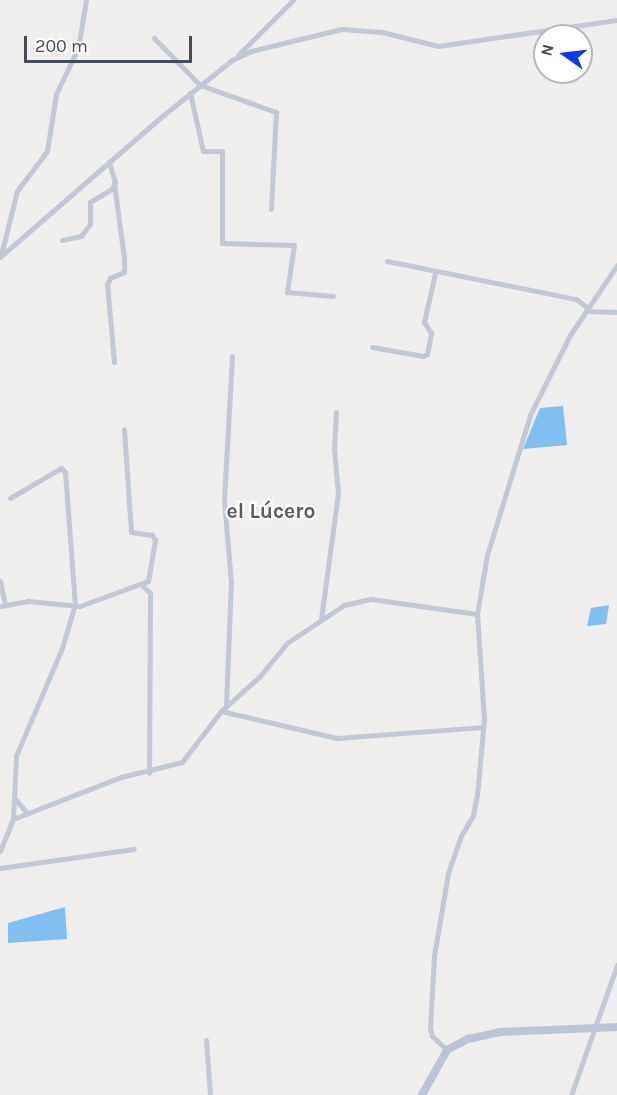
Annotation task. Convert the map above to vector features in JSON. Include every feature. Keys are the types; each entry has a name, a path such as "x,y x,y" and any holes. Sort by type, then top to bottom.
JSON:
{"main road":[{"path":"422,1095 447,1050 468,1038 500,1032 617,1027"}],"street":[{"path":"0,257 17,191 47,151 56,94 78,48 87,0"},
{"path":"0,257 190,93 232,60 293,0"},
{"path":"232,60 275,42 341,29 382,32 438,46 617,20"},
{"path":"154,38 200,85 276,112 271,208"},
{"path":"190,93 203,151 222,151 222,243 294,245 287,292 333,296"},
{"path":"109,162 124,258 124,272 110,278 107,284 114,362"},
{"path":"62,240 81,236 90,224 90,202 112,189 114,183"},
{"path":"387,261 435,273 576,299 587,310 617,312"},
{"path":"447,1050 432,1036 430,1028 435,938 454,852 473,814 484,696 477,614 487,555 517,452 553,365 617,265"},
{"path":"372,347 423,356 427,354 431,333 424,322 435,273"},
{"path":"226,705 231,583 224,500 232,356"},
{"path":"321,619 338,493 334,449 336,412"},
{"path":"0,581 2,605 28,601 80,606 141,584 150,576 155,540 152,535 130,532 124,429"},
{"path":"0,851 13,819 16,756 62,648 75,604 64,472 61,468 10,498"},
{"path":"141,584 150,593 149,773"},
{"path":"13,819 122,777 149,773 182,762 226,705 260,676 287,643 321,619 358,599 477,614"},
{"path":"221,711 337,738 482,727"},
{"path":"15,799 28,814"},
{"path":"0,868 134,849"},
{"path":"571,1095 617,965"},
{"path":"206,1040 210,1095"}],"water":[{"path":"563,406 567,445 523,449 540,408"},
{"path":"609,605 606,624 587,626 591,608"},
{"path":"65,907 67,939 8,943 8,923"}],"district":[{"name":"el Lúcero","path":"271,511"}]}
